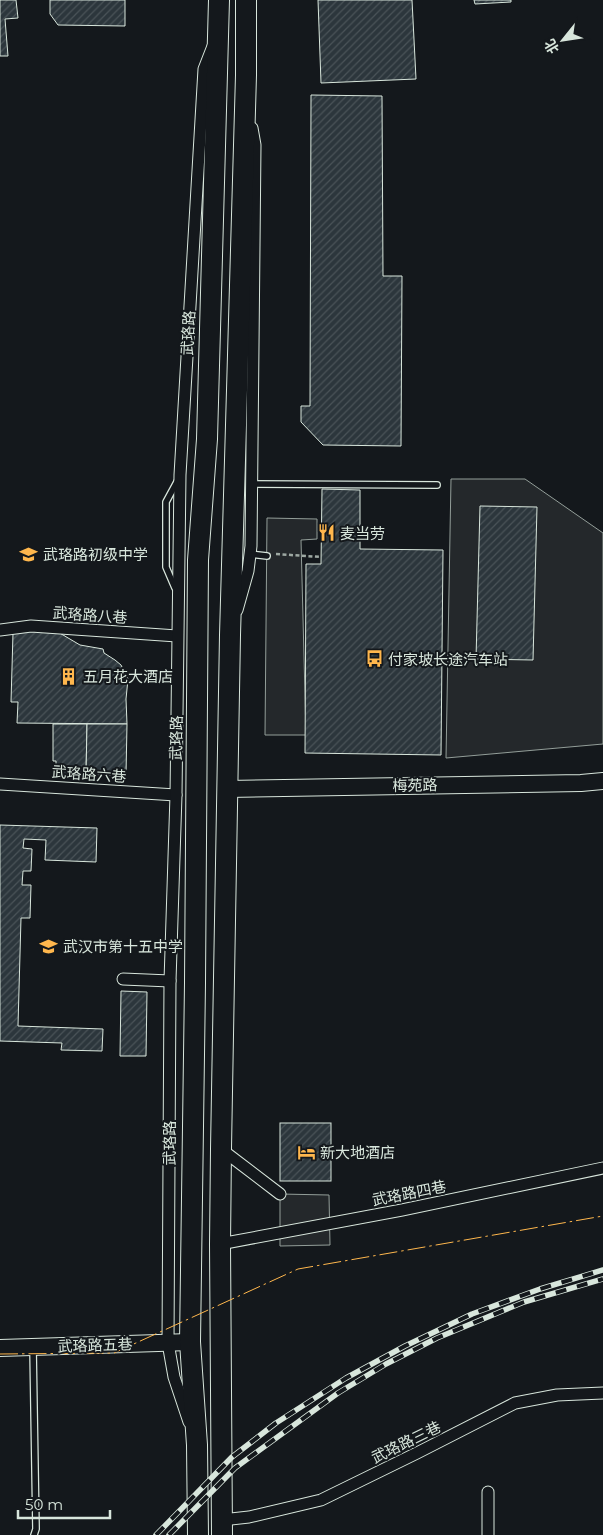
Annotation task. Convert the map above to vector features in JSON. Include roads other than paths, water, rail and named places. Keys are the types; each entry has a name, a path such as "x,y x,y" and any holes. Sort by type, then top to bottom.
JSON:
{"highway":[{"name":"武珞路","path":"198,1535 197,1445 190,1342 198,560 207,439 219,0"},
{"path":"222,1527 221,1149 230,636 246,75 246,0"}],"street":[{"name":"武珞路","path":"197,1445 174,1376 168,1343 170,981 176,795 180,476 204,69 218,30"},
{"path":"230,636 248,571 252,484 255,145 246,75"},
{"name":"武珞路八巷","path":"0,630 30,626 178,636"},
{"name":"梅苑路","path":"227,789 581,783 603,781"},
{"name":"武珞路六巷","path":"0,784 176,795"},
{"path":"123,979 170,981"},
{"path":"221,1149 280,1194"},
{"name":"武珞路四巷","path":"220,1244 402,1210 603,1168"},
{"name":"武珞路五巷","path":"0,1348 190,1342"},
{"name":"武珞路三巷","path":"222,1527 249,1517 321,1500 417,1454 515,1403 557,1395 603,1393"},
{"path":"488,1492 488,1535"}],"lane":[{"path":"252,484 437,485"},
{"path":"250,554 267,556"},
{"path":"33,1347 36,1529 34,1535"}],"railway":[{"path":"156,1535 232,1457 276,1423 346,1378 405,1346 472,1314 540,1289 603,1270"},
{"path":"169,1535 235,1468 338,1393 386,1364 437,1338 524,1302 603,1279"}],"place":[{"name":"麦当劳","path":"326,533"},
{"name":"武珞路初级中学","path":"29,554"},
{"name":"付家坡长途汽车站","path":"374,659"},
{"name":"五月花大酒店","path":"69,676"},
{"name":"武汉市第十五中学","path":"49,946"},
{"name":"新大地酒店","path":"306,1152"}]}
